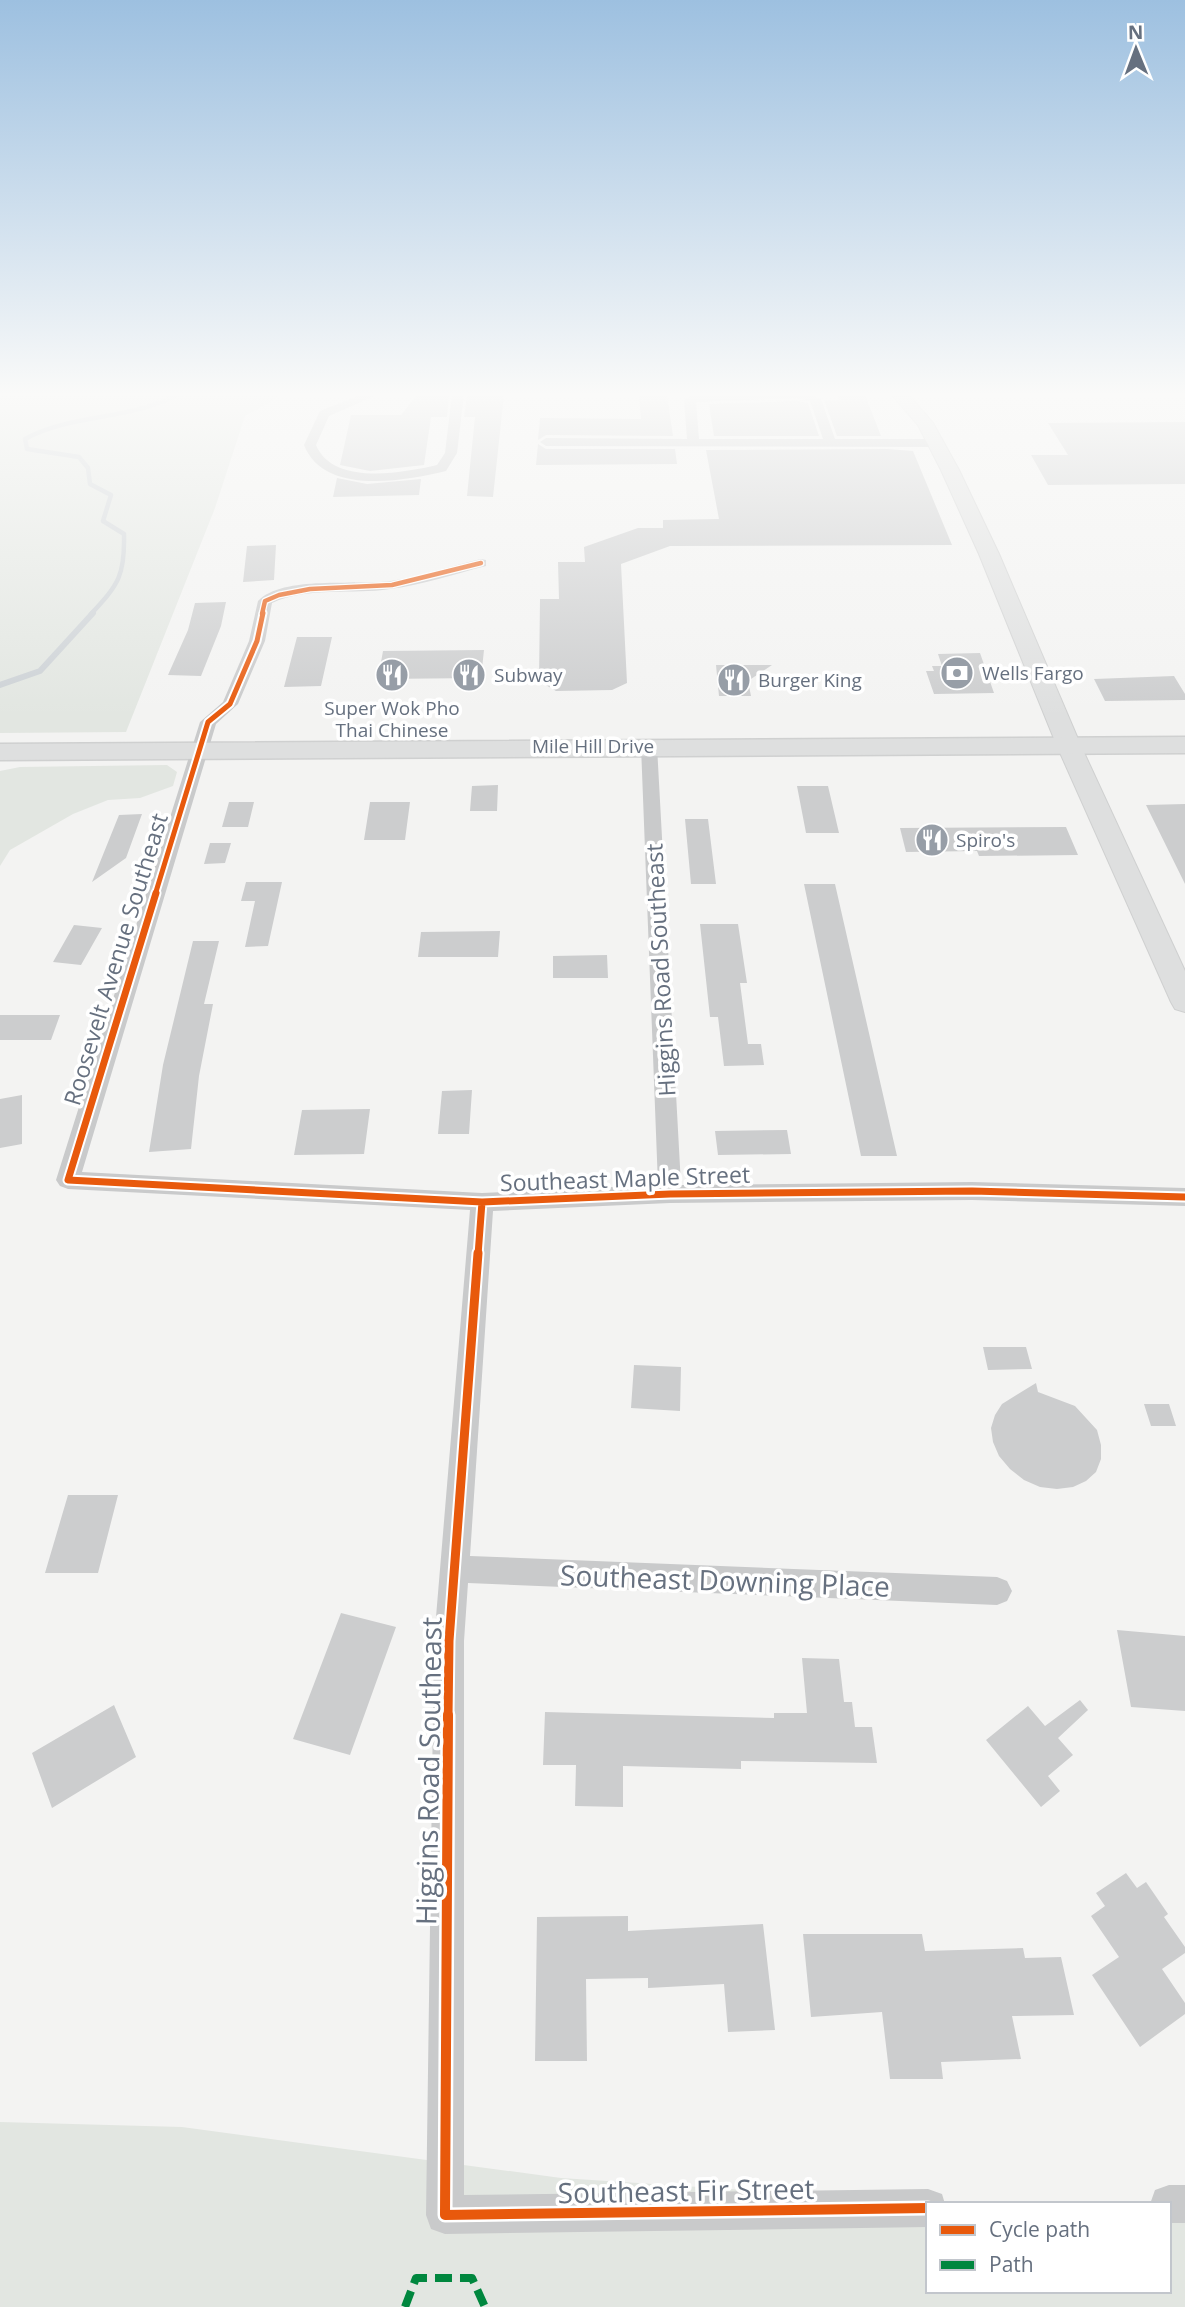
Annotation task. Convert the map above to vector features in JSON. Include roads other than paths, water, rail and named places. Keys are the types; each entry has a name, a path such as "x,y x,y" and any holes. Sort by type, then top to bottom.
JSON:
{"main road":[{"path":"964,502 1069,746 1185,1002"},
{"name":"Mile Hill Drive","path":"0,752 649,746 1185,745"}],"street":[{"name":"Roosevelt Avenue Southeast","path":"68,1180 208,722 230,704 257,641 265,601 275,595 302,591 392,585 481,563"},
{"name":"Higgins Road Southeast","path":"649,746 670,1194"},
{"name":"Southeast Maple Street","path":"68,1180 482,1202 670,1194 972,1191 1185,1197"},
{"name":"Higgins Road Southeast","path":"445,2215 449,1641 482,1202"},
{"name":"Southeast Downing Place","path":"453,1569 997,1591"},
{"name":"Southeast Fir Street","path":"445,2215 926,2208"}],"waterway":[{"path":"91,614 114,586 123,560 124,534 103,521 109,502"},
{"path":"0,685 40,671 93,613"}],"place":[{"name":"Wells Fargo","path":"957,673"},
{"name":"Super Wok Pho Thai Chinese","path":"392,675"},
{"name":"Subway","path":"469,675"},
{"name":"Burger King","path":"734,680"},
{"name":"Spiro's","path":"932,840"}]}
